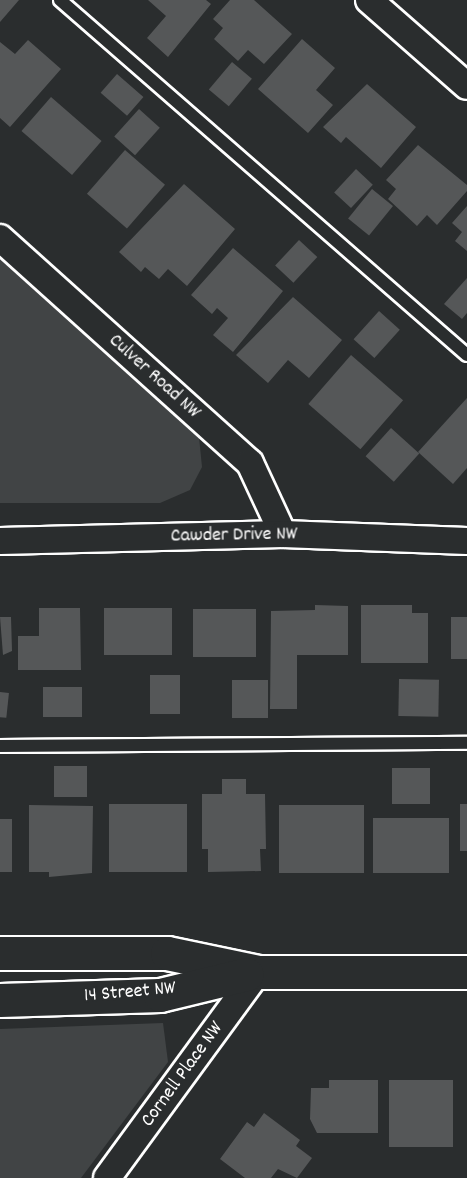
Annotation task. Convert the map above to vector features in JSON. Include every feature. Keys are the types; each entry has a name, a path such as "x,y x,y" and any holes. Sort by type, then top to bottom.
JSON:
{"main road":[{"name":"14 Street NW","path":"0,953 167,953 258,972 467,972"},
{"name":"14 Street NW","path":"0,1000 160,995 258,972"}],"street":[{"path":"369,0 467,86"},
{"name":"Culver Road NW","path":"0,238 250,464 283,534"},
{"name":"Cawder Drive NW","path":"0,541 283,534 467,541"},
{"name":"Cornell Place NW","path":"107,1178 258,972"}],"lane":[{"path":"60,0 467,355"},
{"path":"0,746 467,744"}],"shaded area":[{"path":"0,258 199,437 202,467 190,490 160,503 0,503"},
{"path":"163,1023 168,1062 81,1178 0,1178 0,1029"}],"building":[{"path":"0,0 19,0 0,22"},
{"path":"148,0 206,0 211,4 168,57 147,38 166,16"},
{"path":"230,0 254,0 292,34 264,64 248,50 238,61 214,39 223,28 213,19"},
{"path":"302,39 335,68 316,90 333,105 308,133 258,89"},
{"path":"28,40 61,69 10,127 0,118 0,42 15,54"},
{"path":"232,62 252,79 229,106 209,90"},
{"path":"117,74 143,97 127,116 101,93"},
{"path":"367,84 416,127 381,168 346,137 341,143 323,127"},
{"path":"51,97 102,141 72,175 21,131"},
{"path":"139,109 160,128 135,155 114,136"},
{"path":"418,145 467,185 467,191 437,225 427,215 417,226 388,199 396,189 386,180"},
{"path":"125,150 165,185 127,229 87,194"},
{"path":"356,169 373,185 351,208 334,192"},
{"path":"184,184 235,229 187,286 168,269 159,279 145,267 141,272 119,252"},
{"path":"372,189 393,206 369,236 348,219"},
{"path":"467,206 467,251 455,241 462,232 452,223"},
{"path":"299,240 317,257 293,283 275,266"},
{"path":"233,248 283,291 233,352 213,335 228,318 217,308 212,314 191,295"},
{"path":"467,278 467,313 462,319 444,304"},
{"path":"293,297 342,340 309,378 288,360 268,383 236,355"},
{"path":"379,311 400,330 374,358 354,339"},
{"path":"351,355 403,400 360,449 308,404"},
{"path":"467,398 467,468 453,484 418,452"},
{"path":"391,428 419,453 394,482 366,456"},
{"path":"315,605 348,606 348,655 297,655 297,709 270,709 271,611 315,610"},
{"path":"361,605 412,605 412,613 428,613 428,663 361,663"},
{"path":"39,608 80,608 81,670 18,670 18,636 39,636"},
{"path":"104,608 172,608 172,655 104,655"},
{"path":"193,609 256,609 256,657 193,657"},
{"path":"0,617 11,617 12,651 3,655"},
{"path":"451,617 467,617 467,659 451,659"},
{"path":"150,675 180,675 180,714 150,714"},
{"path":"399,679 439,680 438,717 398,716"},
{"path":"232,680 268,680 268,718 232,718"},
{"path":"43,687 82,687 82,717 43,717"},
{"path":"0,692 9,693 6,718 0,717"},
{"path":"54,766 87,766 87,797 54,797"},
{"path":"392,768 430,768 430,804 392,804"},
{"path":"222,779 246,779 246,794 265,794 266,849 260,849 261,871 208,872 208,849 202,849 202,794 222,794"},
{"path":"109,804 187,804 187,872 109,872"},
{"path":"460,804 467,804 467,851 460,851"},
{"path":"29,805 93,806 92,873 49,877 49,872 29,872"},
{"path":"279,805 364,805 364,873 279,873"},
{"path":"373,818 449,818 449,873 373,873"},
{"path":"0,819 12,819 12,872 0,872"},
{"path":"329,1080 378,1080 378,1133 317,1133 310,1119 311,1088 329,1088"},
{"path":"389,1080 453,1080 453,1147 389,1147"},
{"path":"264,1113 300,1140 296,1146 312,1158 297,1178 278,1169 271,1178 245,1178 220,1159 247,1122 254,1127"}]}
